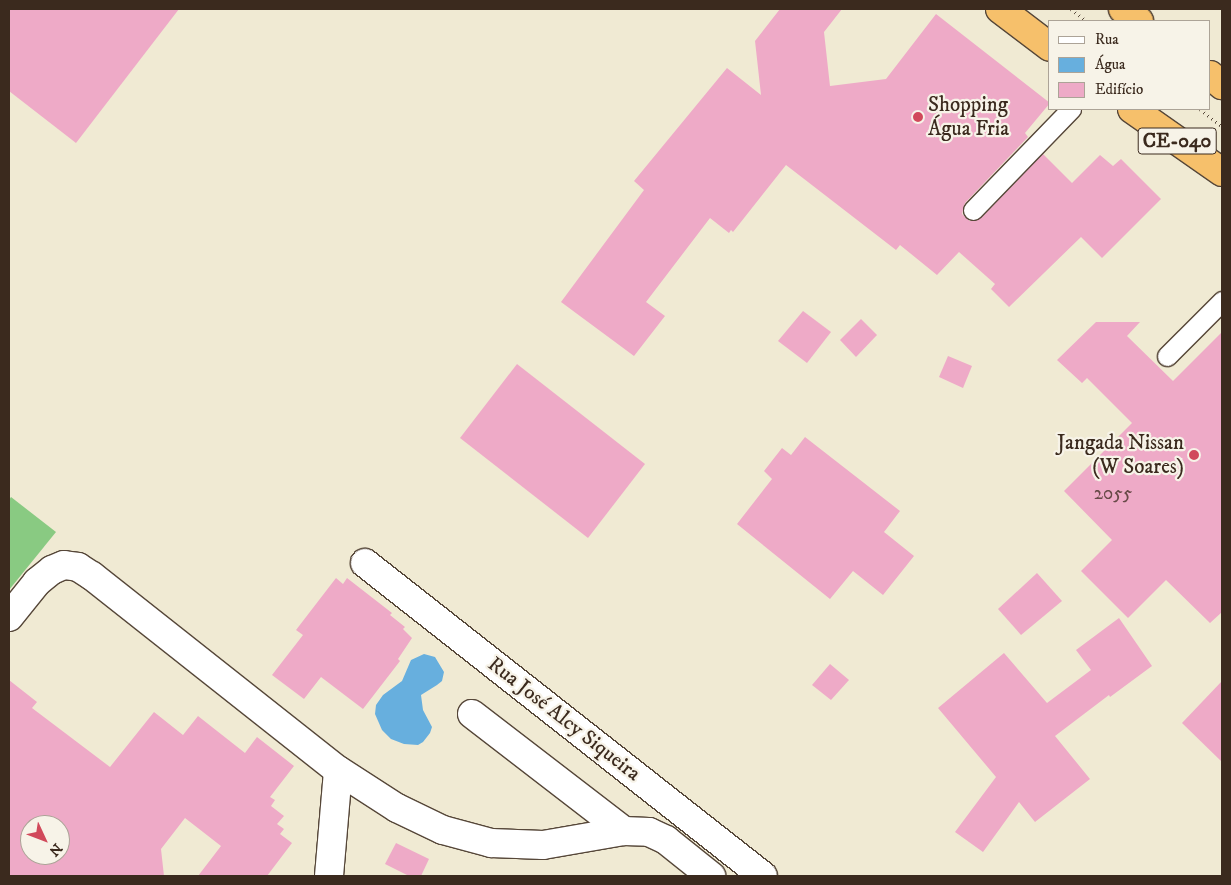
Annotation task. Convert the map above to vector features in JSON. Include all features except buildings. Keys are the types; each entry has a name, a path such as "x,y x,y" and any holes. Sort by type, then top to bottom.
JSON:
{"highway":[{"path":"1000,9 1048,45"},
{"path":"1123,9 1139,20"},
{"path":"1211,76 1222,85"},
{"name":"CE-040","path":"1133,110 1222,172"}],"street":[{"name":"Rua José Alcy Siqueira","path":"365,563 762,876"},
{"path":"9,617 37,582 52,570 64,565 78,567 107,587 338,770 397,808 443,830 492,843 543,845 624,831 649,832 666,840 711,876"},
{"path":"472,714 624,831"},
{"path":"329,876 338,770"}],"lane":[{"path":"973,210 1070,110"},
{"path":"1167,356 1222,302"}],"path":[{"path":"1071,9 1086,20"},
{"path":"1201,110 1222,126"}],"green space":[{"path":"11,497 56,532 9,590 9,500"}],"water":[{"path":"424,654 435,657 444,672 442,681 421,695 423,710 432,727 423,742 418,745 404,744 391,739 382,730 375,714 376,705 383,695 402,681 411,660"}],"place":[{"name":"Shopping Água Fria","path":"918,117"},
{"name":"Jangada Nissan (W Soares)","path":"1194,455"}]}
